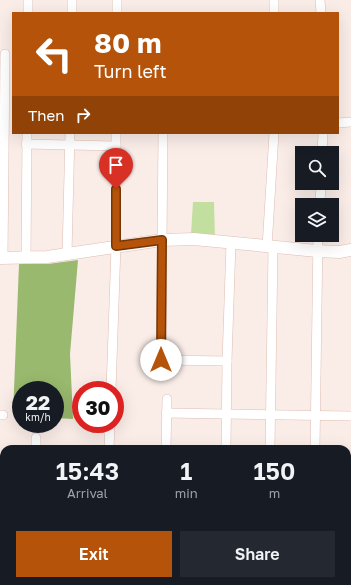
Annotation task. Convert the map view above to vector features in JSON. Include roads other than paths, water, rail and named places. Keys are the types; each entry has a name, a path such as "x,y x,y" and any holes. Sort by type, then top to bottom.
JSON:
{"street":[{"path":"28,0 28,12"},
{"path":"72,0 72,12"},
{"path":"117,0 117,12"},
{"path":"274,0 274,12"},
{"path":"320,0 321,12"},
{"path":"6,54 1,258 26,258 67,254 162,240 194,240 317,251 338,252 351,250"},
{"path":"339,122 351,122"},
{"path":"26,134 26,258"},
{"path":"67,254 70,134"},
{"path":"111,381 116,246 116,134"},
{"path":"163,134 161,360 227,361"},
{"path":"270,445 270,247 274,134"},
{"path":"322,146 323,134"},
{"path":"26,144 116,146"},
{"path":"315,445 318,242"},
{"path":"226,445 231,243"},
{"path":"166,445 167,399"},
{"path":"166,413 351,416"},
{"path":"109,445 110,433"},
{"path":"36,438 36,445"}]}
